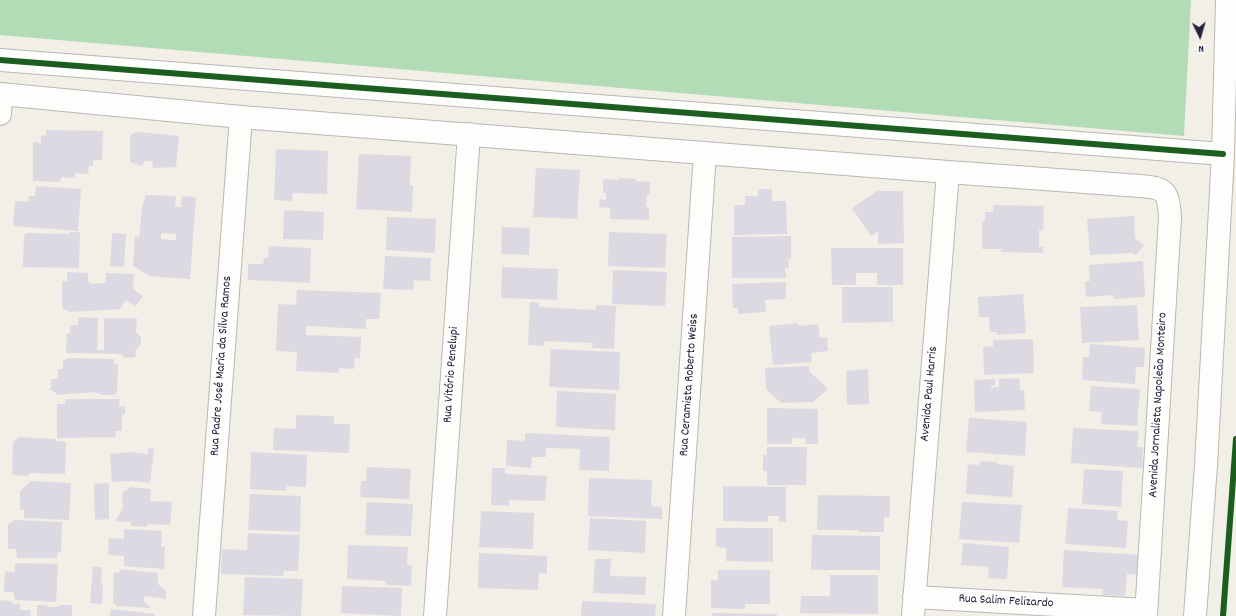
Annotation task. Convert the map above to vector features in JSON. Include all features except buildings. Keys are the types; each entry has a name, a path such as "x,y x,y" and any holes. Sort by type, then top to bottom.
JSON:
{"street":[{"path":"1195,616 1206,466 1223,154 1227,0"},
{"path":"0,60 1223,154"},
{"path":"0,101 469,134 948,172"},
{"name":"Rua Padre José Maria da Silva Ramos","path":"204,616 240,117"},
{"name":"Rua Vitório Penelupi","path":"435,616 469,134"},
{"name":"Rua Ceramista Roberto Weiss","path":"674,616 705,153"},
{"name":"Avenida Jornalista Napoleão Monteiro","path":"948,172 1152,187 1161,189 1166,195 1169,204 1170,217 1146,613"},
{"name":"Avenida Paul Harris","path":"913,606 948,172"},
{"name":"Rua Salim Felizardo","path":"913,606 1146,613"}],"green space":[{"path":"0,0 1191,0 1184,136 0,35"}],"cycle path":[{"path":"0,60 1223,154"},
{"path":"1223,616 1236,439"}]}
